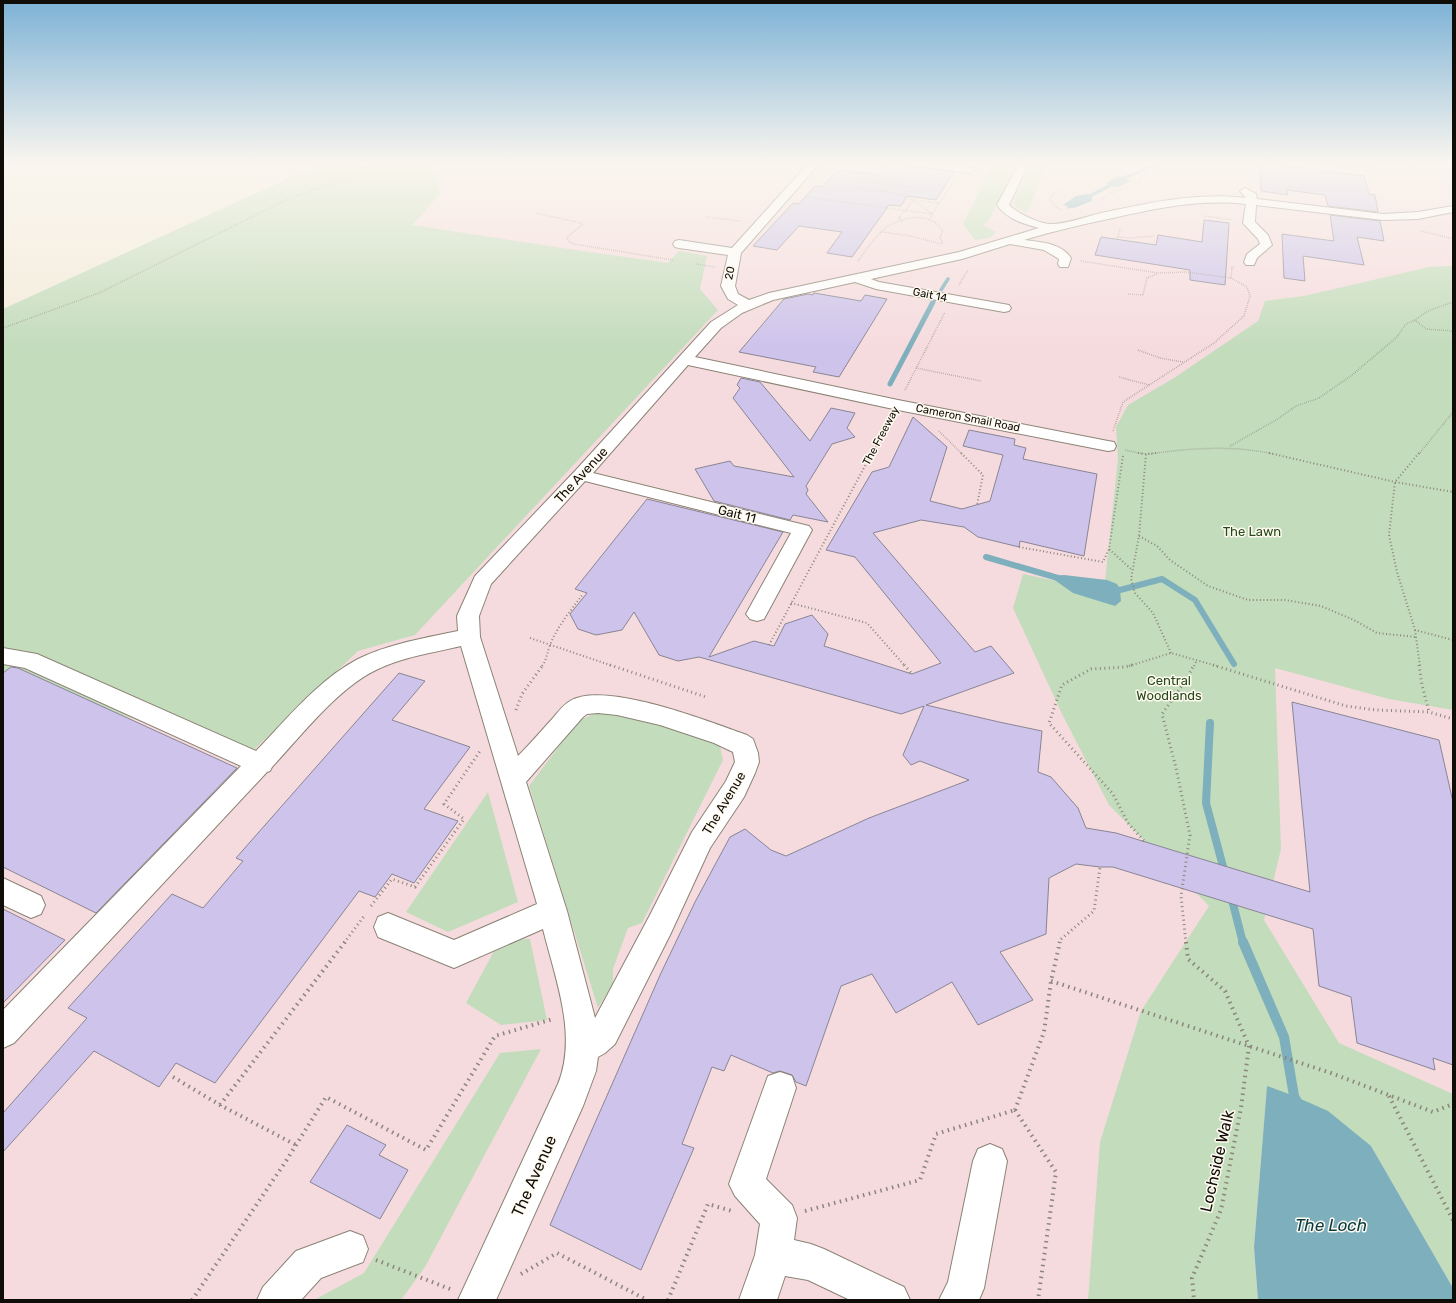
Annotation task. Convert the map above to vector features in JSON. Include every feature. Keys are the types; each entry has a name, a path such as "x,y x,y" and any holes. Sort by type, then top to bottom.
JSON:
{"street":[{"name":"20","path":"748,305 733,296 728,286 735,252 759,226"},
{"path":"1037,226 1045,230"},
{"path":"856,277 962,255 1061,226"},
{"path":"1250,262 1251,257 1266,245 1264,238 1252,226"},
{"path":"1008,242 1057,250 1064,261"},
{"path":"679,244 735,252"},
{"name":"Gait 14","path":"856,277 876,285 1004,308"},
{"name":"The Avenue","path":"465,1296 571,1094 580,1071 583,1048 579,1011 553,911 469,637 468,616 482,581 581,475 716,326 727,316 748,305 790,291 856,277"},
{"name":"Cameron Smail Road","path":"686,360 898,405 1116,448"},
{"name":"Gait 11","path":"581,475 802,530 757,614"},
{"path":"3,1032 261,764 330,690 350,674 368,664 401,652 469,637"},
{"path":"3,656 29,660 261,764"},
{"name":"The Avenue","path":"513,779 572,713 585,704 601,703 616,705 662,718 738,742 744,746 746,753 747,762 735,789 701,840 604,1033 594,1042 583,1048"},
{"path":"3,891 31,905"},
{"path":"388,927 454,954 553,911"},
{"path":"758,1300 773,1255 779,1218 747,1184 780,1088"},
{"path":"958,1300 965,1288 990,1161"},
{"path":"276,1300 309,1264 350,1249"},
{"path":"773,1255 811,1262 891,1300"}],"path":[{"path":"3,328 99,293 234,226"},
{"path":"581,226 567,238 568,241 574,244 673,260"},
{"path":"1121,226 1118,237 1130,238 1155,236"},
{"path":"882,232 912,236 944,245"},
{"path":"1437,235 1453,239"},
{"path":"1019,547 1103,562 1109,549 1116,448 1123,402 1214,343 1244,316 1250,296 1247,287 1231,278 1186,272 1158,273 1064,261"},
{"path":"1231,278 1232,268 1250,262"},
{"path":"696,264 731,270"},
{"name":"The Freeway","path":"769,645 898,405 970,266"},
{"path":"1128,294 1143,295 1148,278 1158,273"},
{"path":"1229,447 1276,420 1296,406 1319,398 1352,375 1397,337 1406,324 1416,320 1421,314 1435,307 1453,302"},
{"path":"1416,320 1426,329 1453,331"},
{"path":"1138,350 1160,358 1183,362"},
{"path":"916,368 981,381"},
{"path":"1119,377 1149,386"},
{"path":"916,408 983,475 977,505"},
{"path":"1429,712 1422,685 1415,630 1397,572 1389,535 1395,482 1453,412"},
{"path":"1171,653 1153,613 1135,593 1131,580 1139,536 1146,454 1181,449 1229,447 1272,452 1395,482 1453,492"},
{"path":"1139,536 1157,546 1170,560 1208,586 1248,600 1285,600 1321,606 1354,620 1376,633 1416,637"},
{"path":"1109,549 1132,569"},
{"path":"514,713 522,694 546,660 550,645 567,616 583,594"},
{"path":"791,603 868,623 912,674"},
{"path":"1415,630 1453,640"},
{"path":"530,638 706,697"},
{"path":"1144,841 1128,823 1113,794 1049,723 1062,685 1092,669 1125,667 1171,653 1346,706 1376,710 1429,712 1453,719"},
{"path":"1197,660 1186,680 1162,714 1176,768 1190,835 1181,896 1188,959 1225,991 1248,1046"},
{"path":"220,1105 392,879 415,887 464,819 444,804 482,750 501,740"},
{"path":"1015,1110 1044,1032 1051,981 1060,940 1094,911 1100,868"},
{"path":"1051,981 1330,1073 1433,1112 1453,1104"},
{"path":"192,1300 296,1145 326,1097 426,1150 495,1036 579,1011"},
{"name":"Lochside Walk","path":"1194,1300 1192,1278 1221,1210 1241,1108 1248,1046"},
{"path":"173,1077 220,1105 296,1145"},
{"path":"1389,1095 1453,1220"},
{"path":"779,1218 920,1180 936,1134 1015,1110"},
{"path":"1015,1110 1056,1172 1038,1300"},
{"path":"668,1300 708,1204 737,1212"},
{"path":"350,1249 465,1296"},
{"path":"517,1276 557,1253 647,1300"}],"shaded area":[{"path":"190,226 1453,226 1453,1300 3,1300 3,316"}],"green space":[{"path":"185,226 417,226 668,263 679,251 707,256 700,289 718,310 415,635 358,651 245,758 3,673 3,309"},
{"path":"964,226 984,226 996,232 990,238 975,240"},
{"path":"1453,266 1453,710 1389,699 1275,668 1281,849 1264,920 1339,1043 1453,1094 1453,1288 1371,1146 1267,1087 1254,1247 1258,1300 1088,1300 1100,1142 1141,1011 1209,906 1109,805 1063,716 1013,608 1023,574 1104,591 1118,459 1116,427 1128,405 1174,378 1258,321 1265,301 1304,296 1429,267"},
{"path":"618,711 720,746 723,760 642,923 628,928 613,969 613,983 598,1008 529,786 578,721 596,713"},
{"path":"488,792 518,902 448,932 406,912"},
{"path":"530,939 547,1020 501,1025 466,1003 500,940"},
{"path":"541,1049 425,1267 401,1300 314,1300 364,1273 500,1053"}],"water":[{"path":"1064,575 1107,580 1117,584 1120,590 1121,601 1115,606 1073,593 1049,576"},
{"name":"The Loch","path":"1267,1086 1328,1111 1371,1146 1453,1288 1453,1300 1258,1300 1254,1247"}],"building":[{"path":"772,226 874,226 852,257 827,253 842,232 799,226 777,250 753,246"},
{"path":"1203,226 1229,226 1225,285 1190,280 1190,270 1095,255 1101,237 1156,245 1158,235 1202,242"},
{"path":"1332,226 1381,226 1384,241 1357,237 1364,265 1303,256 1305,281 1284,278 1282,234 1334,241"},
{"path":"814,293 861,301 865,295 887,299 839,377 813,372 816,367 739,352 784,299 808,294 813,295"},
{"path":"741,378 760,382 810,441 831,408 855,413 847,428 855,437 832,444 806,486 808,490 806,494 828,522 793,515 790,520 714,501 695,469 730,461 734,466 794,477 733,398 740,388 737,385"},
{"path":"913,417 947,447 930,501 962,509 990,501 1003,455 963,446 969,430 1015,439 1014,445 1026,448 1023,459 1097,474 1084,556 1020,541 1019,547 978,537 964,527 921,520 873,533 975,652 991,646 1014,673 926,705 1042,731 1038,772 1051,777 1078,808 1086,828 1116,833 1310,892 1292,702 1439,740 1453,802 1453,1065 1433,1058 1435,1070 1357,1043 1351,997 1319,986 1313,929 1113,867 1076,864 1049,878 1046,934 1000,952 1033,1000 978,1025 952,982 896,1013 872,974 841,986 806,1086 796,1082 792,1075 780,1071 773,1073 731,1055 724,1071 712,1067 682,1144 694,1148 641,1270 550,1225 661,973 695,902 730,837 745,829 771,850 786,856 869,818 969,780 920,761 911,765 903,755 924,706 901,714 699,657 678,661 659,655 634,612 622,630 596,635 578,629 570,614 587,593 575,589 647,499 783,532 709,657 754,641 774,646 785,624 812,615 828,634 824,646 912,674 941,663 855,557 826,550 872,472 889,467"},
{"path":"11,667 18,668 237,768 96,913 3,867 3,673"},
{"path":"399,673 425,681 392,720 470,747 424,809 458,821 414,883 392,874 375,897 359,891 215,1083 176,1063 159,1087 94,1051 3,1152 3,1113 87,1018 68,1008 172,894 203,908 243,861 236,858"},
{"path":"3,909 65,940 3,1003"},
{"path":"347,1125 386,1145 379,1155 408,1170 380,1219 310,1182"}],"waterway":[{"path":"941,290 948,279"},
{"path":"890,384 933,302"},
{"path":"986,557 1058,578"},
{"path":"1111,588 1120,590 1162,579 1195,600 1234,664"},
{"path":"1210,723 1206,803 1225,874"},
{"path":"1231,896 1243,943"},
{"path":"1243,942 1284,1037 1294,1096 1298,1104"}],"park label":[{"name":"The Lawn","path":"1252,531"},
{"name":"Central Woodlands","path":"1169,688"}]}
